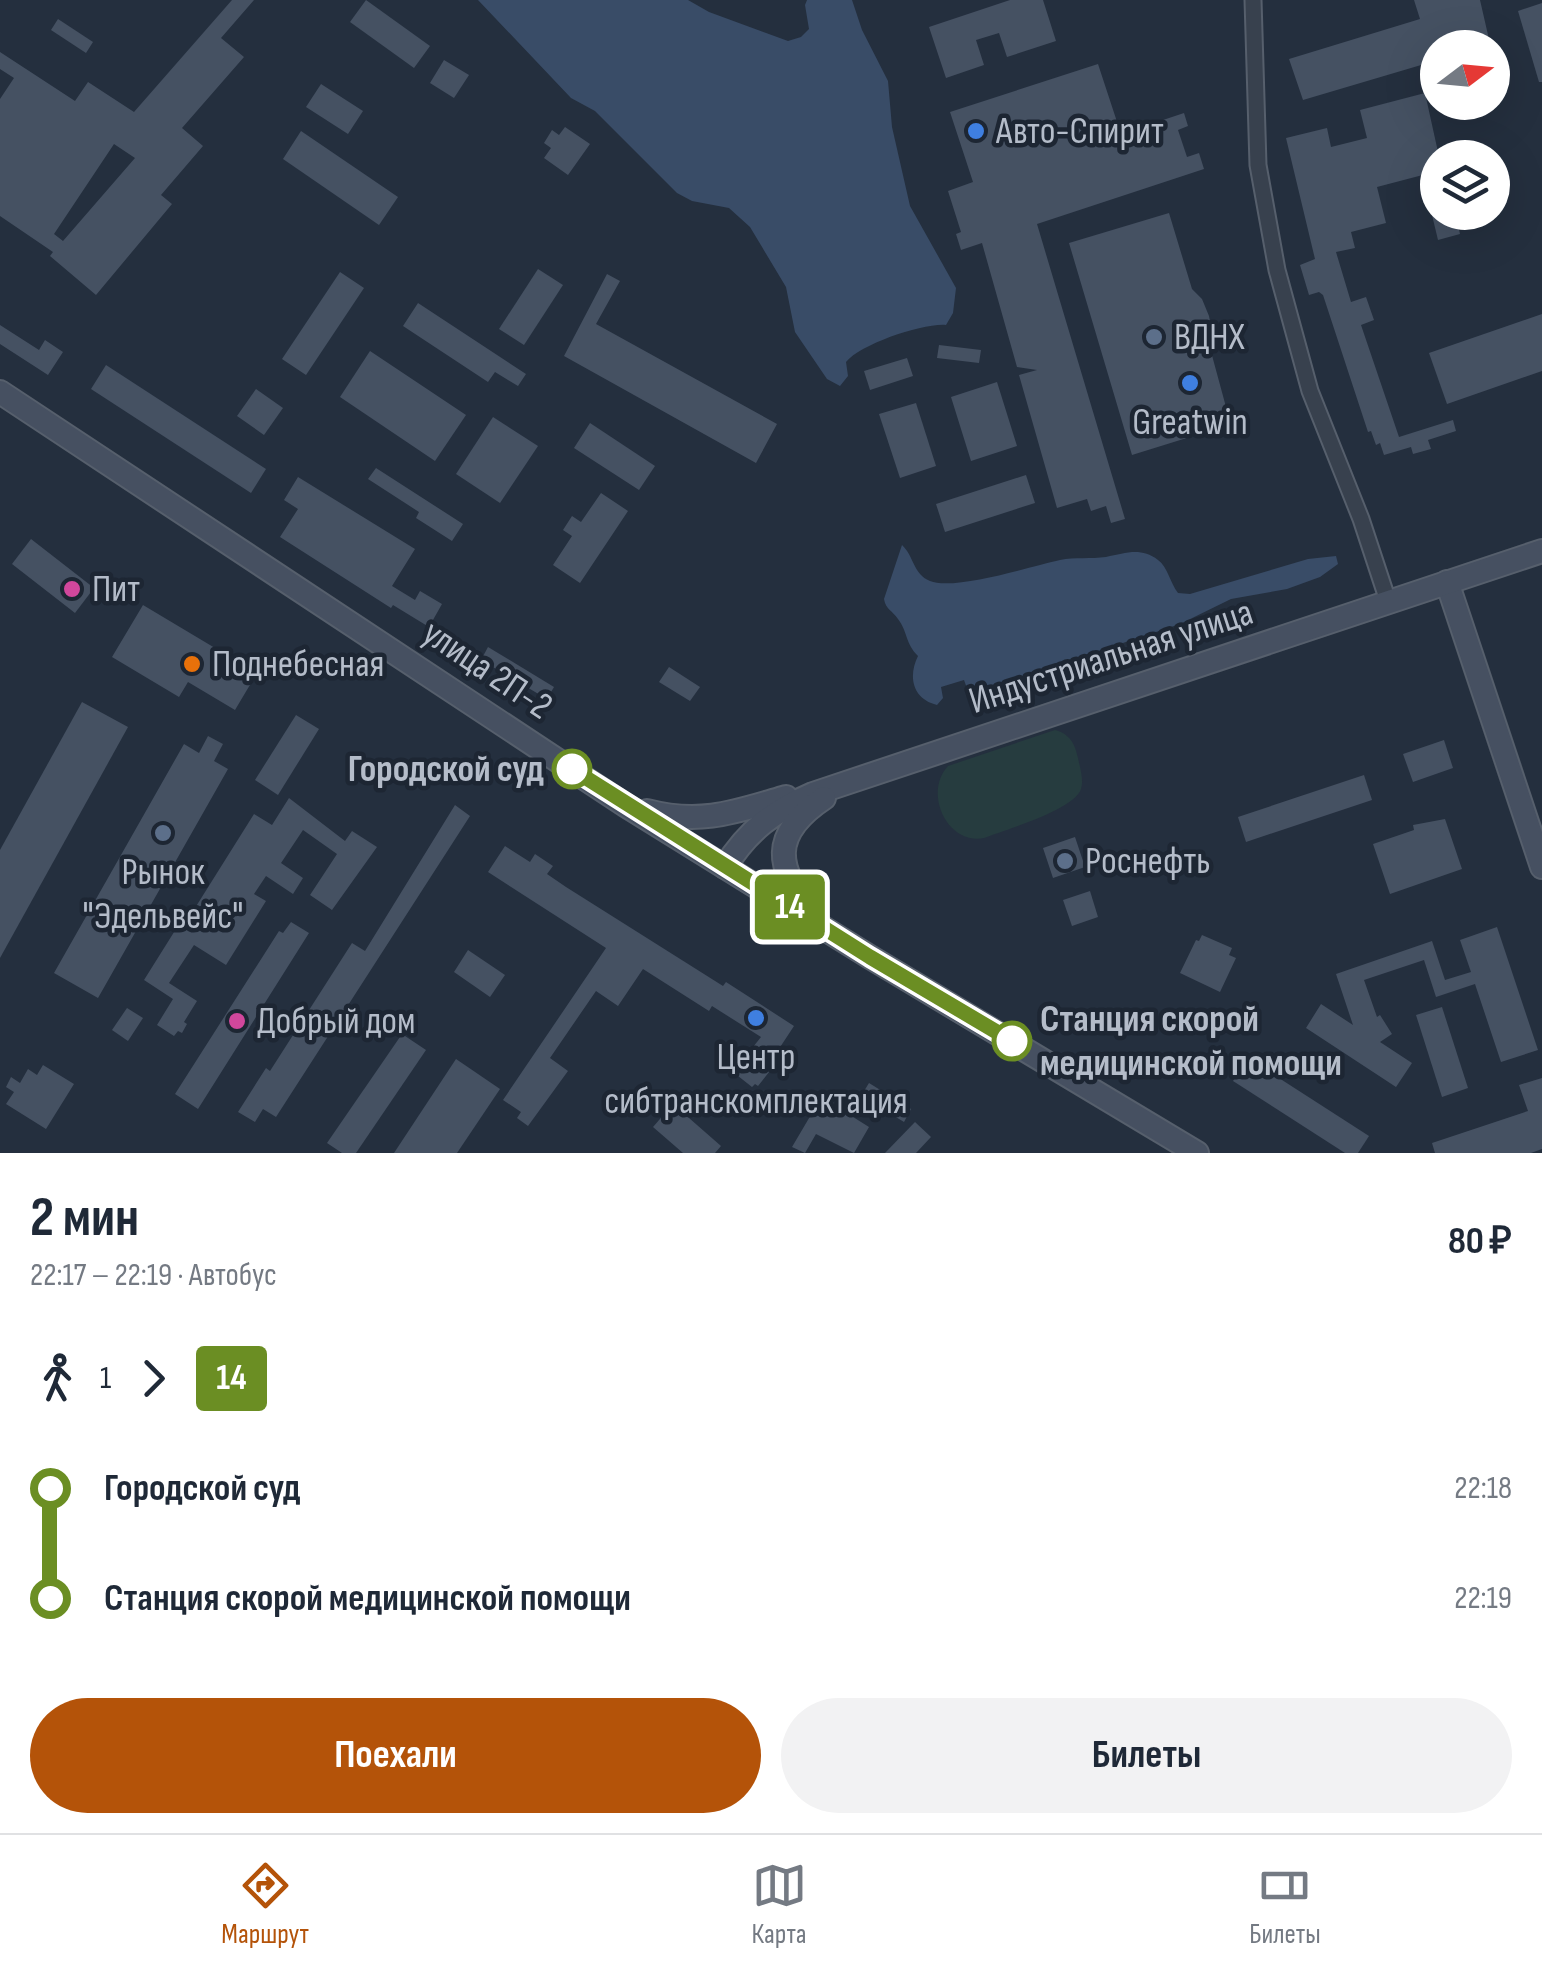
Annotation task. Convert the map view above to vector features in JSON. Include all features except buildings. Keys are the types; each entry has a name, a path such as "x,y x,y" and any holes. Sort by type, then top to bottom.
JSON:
{"main road":[{"name":"улица 2П-2","path":"0,392 626,805 1196,1153"},
{"name":"Индустриальная улица","path":"725,867 746,836 773,813 813,794 1542,551"},
{"path":"1448,582 1542,867"},
{"path":"626,805 669,817 725,815 886,768"},
{"path":"836,935 787,878 783,847 788,832 810,808 886,768"}],"street":[{"path":"1253,0 1258,164 1273,252 1310,391 1361,519 1388,601"}],"green space":[{"path":"1055,730 1068,737 1077,753 1082,782 1076,797 1038,818 984,838 959,834 950,825 943,815 938,790 948,766"}],"water":[{"path":"478,0 688,0 709,12 788,41 809,29 807,0 852,0 862,30 888,81 892,127 910,206 956,288 953,313 946,325 923,327 878,342 846,362 848,376 840,386 827,379 795,332 786,287 750,227 729,208 692,201 677,193 595,111 571,98"},
{"path":"902,545 920,574 941,583 974,580 1066,559 1139,552 1161,563 1178,593 1190,594 1308,559 1336,556 1338,564 1320,577 1287,589 1231,599 1180,624 969,694 964,680 941,687 943,698 937,705 922,698 914,686 918,656 884,599"}],"bus line":[{"name":"14","path":"572,769 870,957 1012,1041"}],"place":[{"name":"Авто-Спирит","path":"976,131"},
{"name":"ВДНХ","path":"1154,337"},
{"name":"Greatwin","path":"1190,383"},
{"name":"Пит","path":"72,589"},
{"name":"Поднебесная","path":"192,664"},
{"name":"Городской суд","path":"572,769"},
{"name":"Рынок \"Эдельвейс\"","path":"163,833"},
{"name":"Роснефть","path":"1065,861"},
{"name":"Центр сибтранскомплектация","path":"756,1018"},
{"name":"Добрый дом","path":"237,1021"},
{"name":"Станция скорой медицинской помощи","path":"1012,1041"}]}
